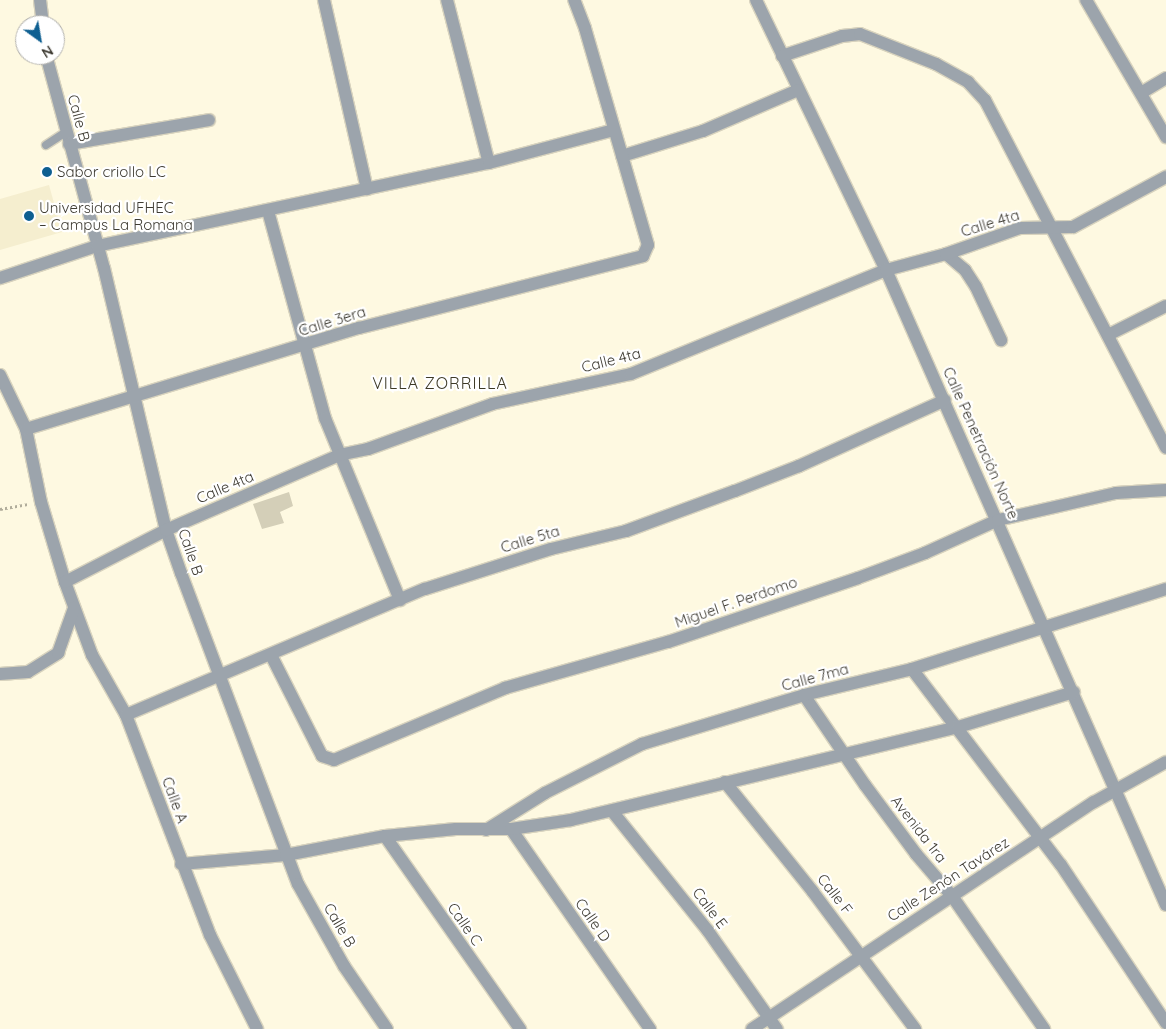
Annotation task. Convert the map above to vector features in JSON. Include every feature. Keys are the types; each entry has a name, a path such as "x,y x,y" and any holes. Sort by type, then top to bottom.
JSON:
{"street":[{"path":"40,0 41,15"},
{"path":"324,0 367,189"},
{"path":"447,0 489,163"},
{"path":"574,0 585,28 622,156 703,131 798,90"},
{"name":"Calle Penetración Norte","path":"756,0 886,270 1046,628 1166,905"},
{"path":"1086,0 1166,137"},
{"path":"782,56 842,36 860,34 936,64 968,82 985,100 1055,229 1166,448"},
{"name":"Calle B","path":"49,65 98,246 136,398 166,530 298,884 344,966 387,1029"},
{"path":"1141,93 1166,78"},
{"path":"68,138 209,120"},
{"path":"0,278 98,246 489,163 614,130"},
{"name":"Calle 3era","path":"26,429 136,398 360,328 638,259 647,251 648,245 622,156"},
{"name":"Calle 4ta","path":"65,582 166,530 339,455 368,449 492,404 631,374 886,270 946,254 1020,228 1055,229 1073,227 1166,177"},
{"path":"268,211 304,346 339,455 400,600"},
{"path":"946,254 965,270 976,287 1001,340"},
{"path":"1108,335 1166,306"},
{"name":"Calle A","path":"0,374 26,429 42,502 65,582 92,654 126,715 181,864 222,962 257,1029"},
{"name":"Calle 5ta","path":"126,715 400,600 551,549 626,530 679,513 799,466 944,400"},
{"name":"Miguel F. Perdomo","path":"271,655 322,756 334,760 505,688 631,654 858,578 925,553 998,520 1116,493 1166,490"},
{"name":"Calle 7ma","path":"486,830 545,793 642,744 804,696 912,669 1166,589"},
{"path":"0,674 28,672 43,665 58,653 74,608"},
{"path":"912,669 958,727 1041,839 1166,1023"},
{"path":"181,864 286,855 385,836 511,830 612,810 844,752 958,727 1074,692"},
{"name":"Avenida 1ra","path":"804,696 916,854 952,896 1044,1029"},
{"name":"Calle Zenón Tavárez","path":"752,1029 861,954 1116,790 1166,762"},
{"name":"Calle F","path":"725,782 861,954 915,1029"},
{"name":"Calle E","path":"612,810 708,931 777,1029"},
{"name":"Calle D","path":"511,830 650,1029"},
{"name":"Calle C","path":"385,836 520,1029"}],"lane":[{"path":"46,145 68,138"}],"path":[{"path":"0,509 42,502"}],"shaded area":[{"name":"Universidad UFHEC – Campus La Romana","path":"49,185 62,232 0,250 0,199"}],"building":[{"path":"289,492 293,506 280,512 284,523 262,529 253,504"}],"place":[{"name":"Sabor criollo LC","path":"47,172"},
{"name":"Universidad UFHEC – Campus La Romana","path":"29,216"}],"district":[{"name":"VILLA ZORRILLA","path":"440,383"}]}
